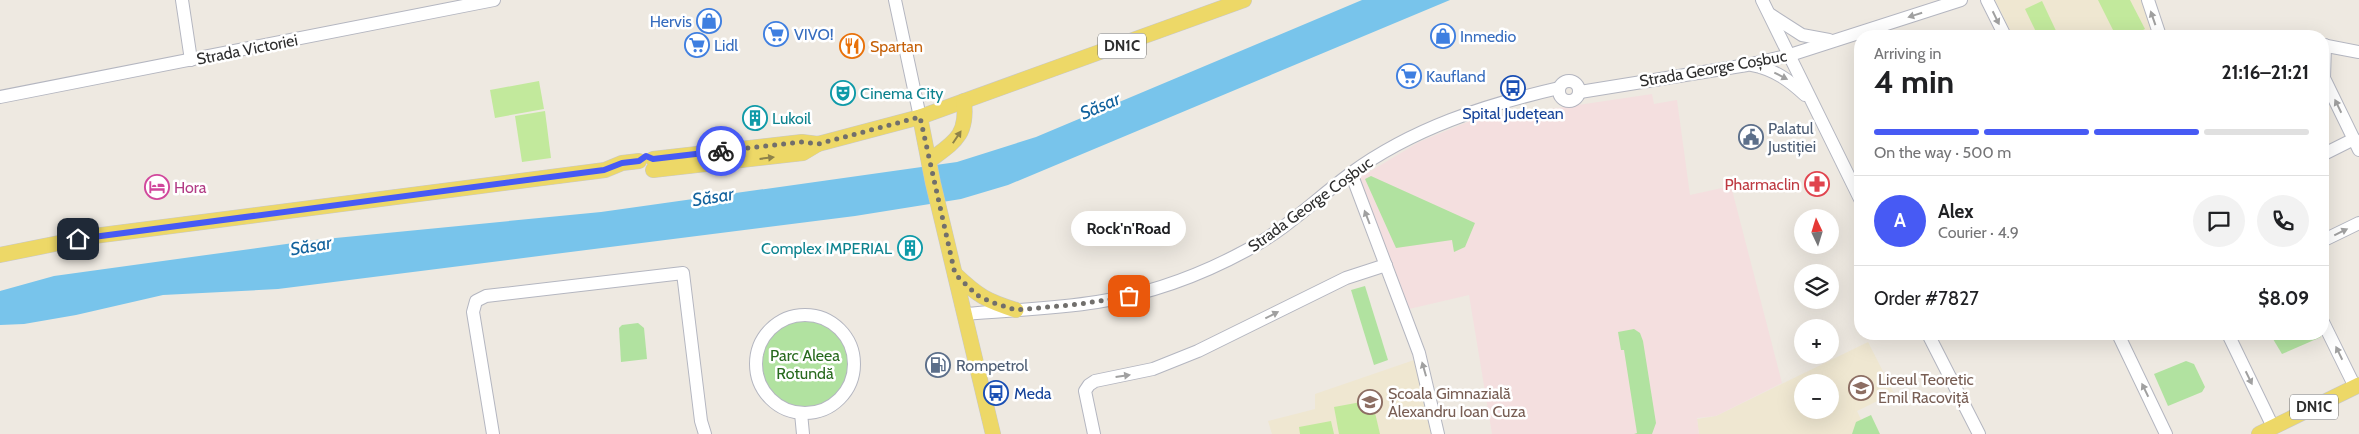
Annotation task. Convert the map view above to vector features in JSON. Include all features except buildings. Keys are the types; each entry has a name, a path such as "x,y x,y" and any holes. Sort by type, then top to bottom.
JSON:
{"main road":[{"name":"DN1C","path":"0,255 103,235 604,170 622,163 647,165 803,154 818,144 920,117 1244,0"},
{"path":"929,161 951,145 958,137 966,116 964,101"},
{"path":"920,117 993,434"},
{"path":"955,274 977,295 991,302 1016,310"},
{"name":"DN1C","path":"2259,434 2357,386"}],"street":[{"path":"182,0 191,60"},
{"name":"Strada Victoriei","path":"0,97 494,0"},
{"path":"895,0 920,117"},
{"path":"1762,0 1854,187"},
{"name":"Strada George Coșbuc","path":"1867,30 1961,0"},
{"path":"1987,0 2002,30"},
{"path":"2148,0 2158,30"},
{"path":"1769,14 1802,35 1832,41"},
{"name":"Strada George Coșbuc","path":"965,314 1113,299 1152,289 1200,272 1247,250 1270,236 1351,174 1390,148 1432,127 1486,108 1533,96 1559,92 1565,100 1572,101 1577,98 1578,88 1606,86 1747,64 1790,55 1854,34"},
{"path":"2329,46 2359,52"},
{"path":"1747,64 1761,67 1784,77 1810,99"},
{"path":"2329,88 2356,145 2329,152"},
{"path":"1351,174 1419,353 1438,434"},
{"path":"2329,238 2359,223"},
{"path":"1094,434 1086,391 1095,381 1153,369 1198,351 1346,278 1386,265"},
{"path":"493,434 473,312 476,301 486,296 683,272 701,420 705,434"},
{"path":"808,314 832,322 844,333 852,347 854,371 849,387 834,404 818,412 801,413 779,406 766,395 756,373 756,356 761,341 771,328 784,319 808,314"},
{"path":"2329,333 2357,386"},
{"path":"1931,340 1979,434"},
{"path":"2124,340 2166,434"},
{"path":"2231,340 2273,427"},
{"path":"801,413 802,434"}],"shaded area":[{"path":"1995,0 2142,0 2153,30 2010,30"},
{"path":"1652,94 1654,104 1677,100 1690,195 1731,186 1782,383 1716,416 1697,418 1699,434 1492,434 1469,295 1409,309 1359,178 1419,142 1470,121"},
{"name":"Liceul Teoretic Emil Racoviță","path":"1868,342 1894,393 1857,411 1868,434 1699,434 1697,419 1716,416 1794,378 1794,419 1839,419 1839,374 1802,374 1823,364 1839,364 1839,356"},
{"name":"Școala Gimnazială Alexandru Ioan Cuza","path":"1417,359 1432,434 1272,434 1268,421 1315,409 1315,394"}],"green space":[{"path":"2098,0 2130,0 2145,29 2113,30"},
{"path":"2042,1 2056,30 2035,30 2025,9"},
{"path":"539,81 544,109 495,118 490,90"},
{"path":"545,111 551,158 522,162 515,116"},
{"path":"1371,176 1475,223 1465,247 1454,252 1452,240 1396,248 1365,179"},
{"path":"1365,286 1388,360 1374,365 1351,290"},
{"name":"Parc Aleea Rotundă","path":"805,317 823,321 838,331 848,346 852,364 848,382 838,397 823,407 805,411 787,407 772,397 762,382 758,364 762,346 772,331 787,321"},
{"path":"638,323 644,328 647,359 621,362 619,328 622,325"},
{"path":"1634,329 1640,333 1643,341 1656,423 1652,434 1634,434 1637,433 1624,350 1621,350 1618,332"},
{"path":"2274,340 2314,340 2282,354"},
{"path":"2186,361 2194,364 2205,387 2202,392 2168,406 2154,374"},
{"path":"1372,400 1380,434 1339,434 1334,407"},
{"path":"1871,415 1880,434 1852,434 1856,422"},
{"path":"1331,421 1334,434 1300,434 1299,427"}],"water":[{"name":"Săsar","path":"1362,0 1450,0 1008,185 961,199 855,216 278,289 163,295 76,315 24,324 0,325 0,291 54,276 315,240 601,212 957,162 1036,137"}],"way so far":[{"path":"721,151 802,142 818,144 920,117 933,183 955,274 977,295 991,302 1016,310 1081,304 1129,296"}],"place":[{"name":"Hervis","path":"709,21"},
{"name":"VIVO!","path":"776,34"},
{"name":"Inmedio","path":"1443,36"},
{"name":"Lidl","path":"697,45"},
{"name":"Spartan","path":"852,46"},
{"name":"Kaufland","path":"1409,76"},
{"name":"Spital Județean","path":"1513,88"},
{"name":"Cinema City","path":"843,93"},
{"name":"Lukoil","path":"755,118"},
{"name":"Palatul Justiției","path":"1751,137"},
{"name":"Pharmaclin","path":"1817,184"},
{"name":"Hora","path":"157,187"},
{"name":"Complex IMPERIAL","path":"910,248"},
{"name":"Rock'n'Road","path":"1129,296"},
{"name":"Rompetrol","path":"938,365"},
{"name":"Liceul Teoretic Emil Racoviță","path":"1861,388"},
{"name":"Meda","path":"996,393"},
{"name":"Școala Gimnazială Alexandru Ioan Cuza","path":"1370,402"}],"route":[{"path":"78,239 142,229 543,179 604,170 622,163 639,161 646,156 653,159 721,151"}]}
